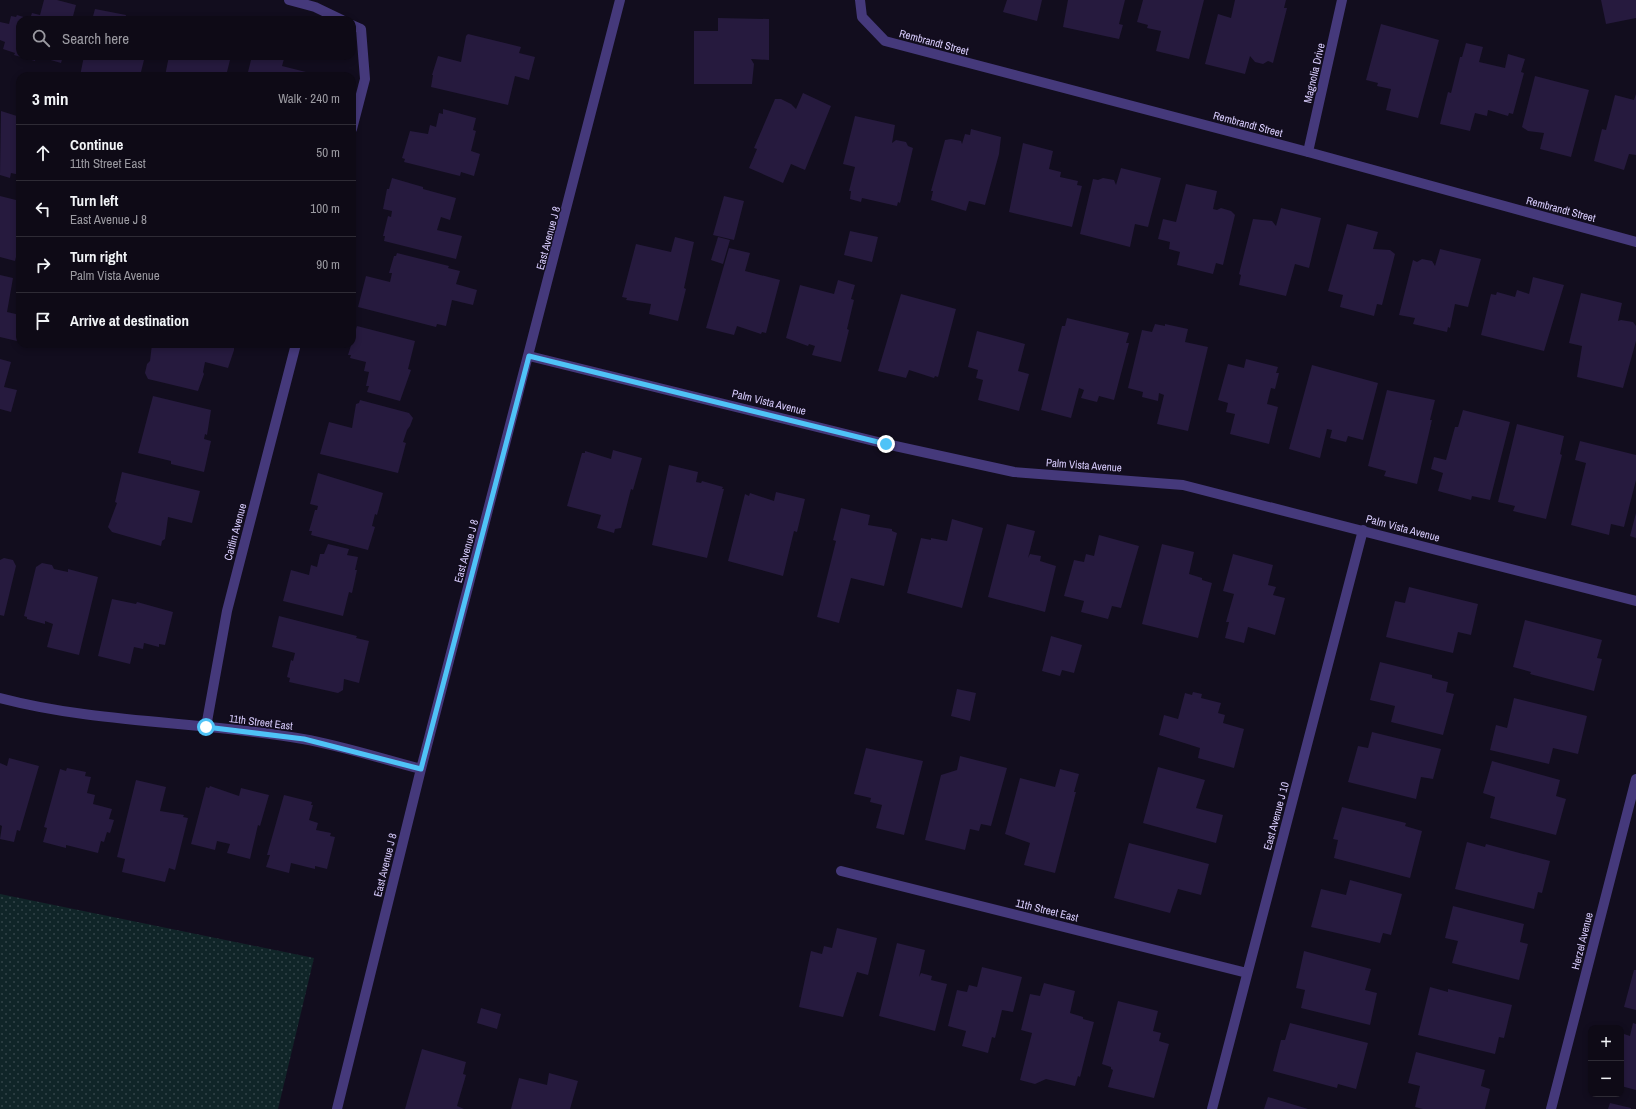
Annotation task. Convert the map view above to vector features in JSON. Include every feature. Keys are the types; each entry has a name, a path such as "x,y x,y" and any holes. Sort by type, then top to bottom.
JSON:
{"street":[{"path":"289,0 315,7 334,16"},
{"name":"East Avenue J 8","path":"337,1109 421,769 620,0"},
{"name":"Rembrandt Street","path":"860,0 862,17 885,41 1308,152 1636,242"},
{"name":"Magnolia Drive","path":"1308,152 1342,0"},
{"path":"356,27 365,79 356,114"},
{"name":"Caitlin Avenue","path":"206,727 227,611 295,348"},
{"name":"Palm Vista Avenue","path":"529,356 886,444 1014,472 1183,485 1636,601"},
{"name":"East Avenue J 10","path":"1212,1109 1363,530"},
{"name":"11th Street East","path":"0,698 29,705 118,719 206,727 304,739 421,769"},
{"name":"Herzel Avenue","path":"1551,1109 1636,779"},
{"name":"11th Street East","path":"841,871 1247,973"}],"green space":[{"path":"0,894 314,958 278,1109 0,1109"}],"building":[{"path":"44,0 57,0 76,5 73,16 31,16 32,13 40,15"},
{"path":"1007,0 1042,0 1037,21 1003,12"},
{"path":"1068,0 1125,0 1119,24 1123,25 1119,39 1063,27"},
{"path":"1143,0 1204,0 1189,59 1156,51 1161,31 1147,28 1148,25 1137,22"},
{"path":"1235,0 1286,0 1284,8 1287,8 1273,63 1268,61 1263,64 1255,62 1250,56 1245,74 1205,64 1218,14 1231,18"},
{"path":"1601,0 1636,0 1636,18 1606,24"},
{"path":"95,9 126,15 126,16 93,16"},
{"path":"11,16 16,17 16,56 14,55 15,53 3,49 5,42 0,40 0,22 9,24"},
{"path":"718,18 769,19 769,60 751,59 754,64 752,84 694,84 694,31 718,31"},
{"path":"1381,24 1439,40 1418,118 1386,110 1391,89 1377,86 1378,83 1366,80"},
{"path":"468,34 521,47 519,53 535,57 529,80 515,76 508,105 431,87 432,75 438,56 461,62 466,36"},
{"path":"1466,43 1483,47 1479,62 1505,68 1508,54 1525,59 1521,72 1524,73 1513,114 1509,113 1508,116 1488,110 1487,116 1475,113 1470,131 1440,124 1448,92 1451,93 1460,57 1462,57"},
{"path":"51,60 62,60 61,63"},
{"path":"83,60 144,60 141,72 81,72"},
{"path":"168,60 230,60 227,72 166,72"},
{"path":"251,60 284,60 282,66 306,72 248,72"},
{"path":"1535,76 1589,90 1571,157 1540,149 1544,133 1528,131 1522,127"},
{"path":"803,93 831,106 805,170 791,164 783,183 749,168 757,149 754,148 775,99 781,99 791,104 796,109"},
{"path":"1636,94 1636,155 1629,154 1624,170 1594,161 1602,129 1606,130 1615,95 1634,100"},
{"path":"443,109 476,118 473,130 476,131 471,151 480,154 474,176 461,172 460,176 404,162 405,159 402,158 410,131 428,134 430,125 436,127 439,113 443,114"},
{"path":"1,111 16,116 16,174 11,173 10,178 0,175"},
{"path":"855,116 895,125 892,143 896,140 906,142 908,146 913,148 900,203 898,202 897,206 862,198 861,202 850,199 851,191 849,191 855,167 843,164"},
{"path":"971,129 1001,137 999,154 985,205 969,201 966,211 931,200 933,191 931,191 945,140 951,139 961,141 962,144 965,134 970,135"},
{"path":"1023,143 1053,151 1049,169 1061,172 1060,177 1078,181 1077,185 1082,186 1072,227 1009,212"},
{"path":"1121,168 1161,178 1148,227 1135,224 1130,247 1080,234 1093,179 1098,180 1103,178 1114,180 1116,185"},
{"path":"392,178 423,187 423,189 456,198 450,220 441,217 437,230 462,236 456,259 384,241 385,236 383,236 388,216 391,217 392,211 383,209 387,189 389,189"},
{"path":"1186,184 1217,191 1213,209 1217,210 1221,208 1231,211 1235,215 1223,265 1216,263 1213,274 1177,265 1180,252 1169,249 1170,242 1158,239 1163,219 1176,222"},
{"path":"0,196 16,200 16,257 15,261 0,257"},
{"path":"724,196 744,201 734,240 713,235"},
{"path":"1281,208 1321,218 1309,268 1295,264 1286,296 1239,285 1241,275 1239,274 1253,219 1272,221 1276,226"},
{"path":"1347,224 1378,232 1373,249 1390,250 1395,254 1382,305 1377,304 1374,316 1340,307 1343,295 1328,291"},
{"path":"850,231 878,237 872,262 844,255"},
{"path":"675,237 694,242 684,288 686,289 678,321 649,314 651,304 626,300 627,298 622,297 636,244 671,252"},
{"path":"718,237 730,240 723,264 711,260"},
{"path":"729,248 750,253 745,271 780,280 766,333 762,332 761,334 737,326 734,335 706,328"},
{"path":"1440,249 1481,259 1468,307 1455,304 1450,328 1448,327 1447,332 1413,324 1415,318 1399,315 1413,260 1417,262 1422,259 1432,261 1435,266"},
{"path":"397,253 449,266 448,268 460,271 456,284 477,290 473,305 452,300 446,326 437,324 436,327 358,307 366,276 390,282 392,273 389,273 394,256 396,256"},
{"path":"0,275 13,278 7,312 16,314 16,341 0,337"},
{"path":"1533,277 1564,285 1544,351 1481,335 1491,294 1496,295 1497,292 1515,297 1517,290 1529,294"},
{"path":"838,280 855,285 851,299 854,300 847,329 849,330 841,362 812,355 815,346 809,344 808,346 786,338 800,285 834,294"},
{"path":"1581,293 1622,303 1618,321 1633,322 1636,326 1636,341 1623,388 1577,377 1582,346 1569,343"},
{"path":"901,294 956,309 938,377 935,376 934,378 909,370 906,378 878,371"},
{"path":"1067,318 1129,333 1126,343 1129,343 1114,400 1099,396 1097,402 1081,398 1084,390 1079,388 1071,418 1041,410 1062,326 1065,326"},
{"path":"1155,324 1165,326 1165,324 1188,329 1185,342 1208,347 1188,431 1157,424 1164,395 1159,393 1158,401 1142,397 1143,392 1128,388 1142,330 1152,332"},
{"path":"357,326 415,341 408,369 411,370 400,401 367,392 369,386 366,386 369,372 364,371 366,362 350,358 351,355 348,355 350,348 356,348"},
{"path":"977,331 1025,344 1018,371 1029,374 1019,411 978,400 983,380 976,378 978,370 968,367"},
{"path":"152,348 234,348 228,368 205,362 204,374 198,391 148,379 145,373 147,364 150,361"},
{"path":"0,359 11,362 4,387 17,390 11,412 0,409"},
{"path":"1246,359 1278,367 1276,373 1279,373 1275,389 1271,388 1267,404 1278,407 1269,444 1230,434 1235,414 1226,412 1228,403 1218,400 1228,364 1244,368"},
{"path":"1312,365 1378,383 1363,440 1348,436 1346,442 1330,438 1332,430 1327,429 1320,458 1289,449"},
{"path":"1387,390 1435,400 1430,420 1432,420 1417,484 1384,476 1386,471 1368,466"},
{"path":"153,396 211,410 207,435 205,434 204,439 211,441 204,472 171,464 171,461 138,453"},
{"path":"360,400 409,413 413,418 403,442 406,443 398,473 320,454 329,422 352,428 356,404 359,403"},
{"path":"1463,410 1510,422 1490,500 1472,496 1471,500 1438,491 1443,473 1431,469 1434,457 1446,460 1455,427 1458,427"},
{"path":"1517,424 1564,436 1560,454 1562,455 1546,519 1513,511 1515,506 1498,502"},
{"path":"1580,441 1636,455 1636,480 1624,527 1611,524 1609,535 1571,525 1586,463 1575,460"},
{"path":"613,450 642,458 633,490 631,489 621,528 615,529 614,533 597,528 601,515 567,506 582,453 585,453 585,451 611,459"},
{"path":"669,465 698,472 696,482 701,483 702,481 723,487 722,489 724,489 707,558 652,545"},
{"path":"122,472 200,491 192,523 168,517 165,539 162,541 161,546 112,532 108,527 117,503 115,502"},
{"path":"318,473 383,493 377,515 375,514 372,526 375,527 368,550 311,535 312,531 309,531 315,510 317,510 318,506 310,504"},
{"path":"776,492 805,499 797,532 794,531 783,576 728,561 745,494 749,496 750,493 774,501"},
{"path":"841,508 870,515 868,525 892,529 892,531 897,533 884,586 851,578 839,623 817,617 836,541 833,540"},
{"path":"1636,513 1636,538 1630,536"},
{"path":"952,519 983,528 962,608 907,593 921,538 947,541"},
{"path":"1007,524 1035,531 1028,558 1030,554 1041,556 1040,561 1056,566 1045,612 988,597"},
{"path":"1099,535 1139,546 1121,608 1112,606 1108,619 1081,612 1084,601 1064,596 1074,560 1084,562 1086,554 1094,556"},
{"path":"328,544 349,549 347,555 358,557 352,593 349,592 343,616 283,601 291,570 309,575 311,565 317,567 320,554 324,554"},
{"path":"1162,544 1194,552 1189,574 1212,583 1198,638 1142,624"},
{"path":"1233,554 1273,565 1268,585 1276,587 1273,595 1285,598 1275,635 1248,627 1244,643 1225,638 1229,622 1226,622 1234,594 1223,591"},
{"path":"4,558 13,560 16,566 4,616 0,615 0,560"},
{"path":"42,563 52,565 54,569 68,572 68,569 98,577 79,655 47,647 53,624 45,621 45,624 27,619 27,617 24,616 36,567"},
{"path":"1409,587 1478,604 1471,635 1458,632 1453,653 1386,637 1395,601 1405,603"},
{"path":"112,599 136,604 137,602 173,612 165,645 159,644 159,647 144,643 143,649 134,647 130,664 98,656"},
{"path":"279,616 357,636 356,638 369,641 359,683 344,679 343,690 338,693 289,682 290,678 287,677 291,660 293,661 295,653 272,647"},
{"path":"1525,620 1602,640 1597,658 1602,659 1594,691 1530,674 1531,672 1513,667"},
{"path":"1051,636 1082,645 1074,673 1062,670 1060,676 1042,671"},
{"path":"1380,662 1432,675 1432,678 1448,682 1446,692 1454,694 1443,735 1391,722 1395,706 1370,700"},
{"path":"957,689 976,693 970,721 951,716"},
{"path":"1193,692 1202,694 1201,698 1221,703 1218,713 1225,715 1223,723 1244,729 1234,768 1198,758 1200,748 1159,735 1164,715 1178,719 1185,693 1192,695"},
{"path":"1514,698 1587,716 1578,754 1553,748 1549,764 1490,750 1496,725 1507,728"},
{"path":"1372,732 1441,749 1433,779 1421,777 1416,799 1348,782 1358,746 1368,748"},
{"path":"866,748 923,761 904,835 876,828 882,805 870,802 871,798 854,794"},
{"path":"960,756 1007,768 991,826 981,824 979,831 970,829 965,850 925,840 941,775 957,770"},
{"path":"9,758 39,766 20,831 17,830 14,842 0,839 2,826 0,825 0,763 7,766"},
{"path":"1492,761 1560,780 1556,796 1566,799 1556,835 1490,818 1495,797 1483,793"},
{"path":"1158,767 1205,780 1196,808 1223,815 1216,843 1143,823"},
{"path":"67,768 86,772 85,776 91,777 87,793 95,795 93,804 112,809 109,819 114,820 110,833 107,832 104,842 101,841 98,853 66,845 66,848 43,842 47,828 44,827 60,769 66,771"},
{"path":"1060,769 1079,774 1074,792 1076,792 1055,873 1024,865 1030,843 1005,834 1020,778 1055,787"},
{"path":"136,780 166,787 160,811 184,815 183,817 188,818 175,870 169,868 165,882 122,872 125,859 117,857"},
{"path":"210,786 239,796 241,788 269,795 260,826 258,825 250,859 227,853 230,844 217,841 215,850 191,844 206,787 209,788"},
{"path":"284,795 312,802 311,805 313,805 309,820 318,823 316,830 331,833 330,836 335,837 327,869 315,866 315,869 291,863 289,873 266,867 270,855 267,855"},
{"path":"1342,807 1406,823 1405,826 1422,831 1410,878 1334,858 1338,840 1333,839"},
{"path":"1467,842 1485,847 1486,844 1550,861 1542,893 1538,892 1534,909 1455,889"},
{"path":"1129,843 1209,864 1201,895 1178,889 1170,913 1114,898"},
{"path":"1350,880 1402,894 1391,935 1383,933 1380,943 1311,927 1321,889 1346,895"},
{"path":"1453,906 1524,924 1520,942 1528,944 1519,980 1452,963 1458,941 1445,938"},
{"path":"837,928 877,938 868,975 857,972 843,1017 799,1007 811,951 822,954 824,946 832,948"},
{"path":"897,943 925,950 919,977 921,973 932,976 931,980 947,984 935,1031 879,1016"},
{"path":"1304,951 1371,969 1365,990 1377,993 1370,1025 1301,1008 1305,990 1296,988"},
{"path":"982,967 1022,977 1013,1012 1002,1010 995,1038 992,1037 988,1053 962,1046 966,1031 948,1026 957,990 967,992 969,985 977,987"},
{"path":"1634,970 1636,970 1636,1010 1624,1007"},
{"path":"1044,983 1075,991 1070,1013 1094,1022 1080,1077 1078,1076 1075,1086 1046,1079 1035,1084 1020,1080 1032,1033 1021,1030 1030,994 1040,996"},
{"path":"1430,987 1448,992 1448,989 1512,1005 1504,1038 1499,1037 1495,1054 1418,1035"},
{"path":"1118,1001 1158,1011 1153,1031 1161,1033 1159,1041 1169,1044 1154,1098 1108,1087 1113,1070 1111,1067 1102,1064"},
{"path":"481,1008 501,1014 497,1029 477,1023"},
{"path":"1290,1023 1368,1043 1356,1089 1338,1084 1337,1088 1273,1071 1281,1040 1285,1040"},
{"path":"1633,1023 1636,1024 1636,1090 1624,1087 1624,1034 1630,1036"},
{"path":"422,1049 466,1062 463,1074 466,1075 457,1106 464,1109 405,1109"},
{"path":"1416,1052 1485,1070 1481,1086 1490,1089 1485,1109 1423,1109 1415,1107 1420,1086 1408,1083"},
{"path":"549,1073 578,1081 570,1109 511,1109 519,1078 547,1085"},
{"path":"1268,1097 1308,1109 1264,1109"},
{"path":"1610,1103 1631,1108 1631,1109 1608,1109"}],"route":[{"path":"206,727 304,739 421,769 529,356 886,444"}]}
